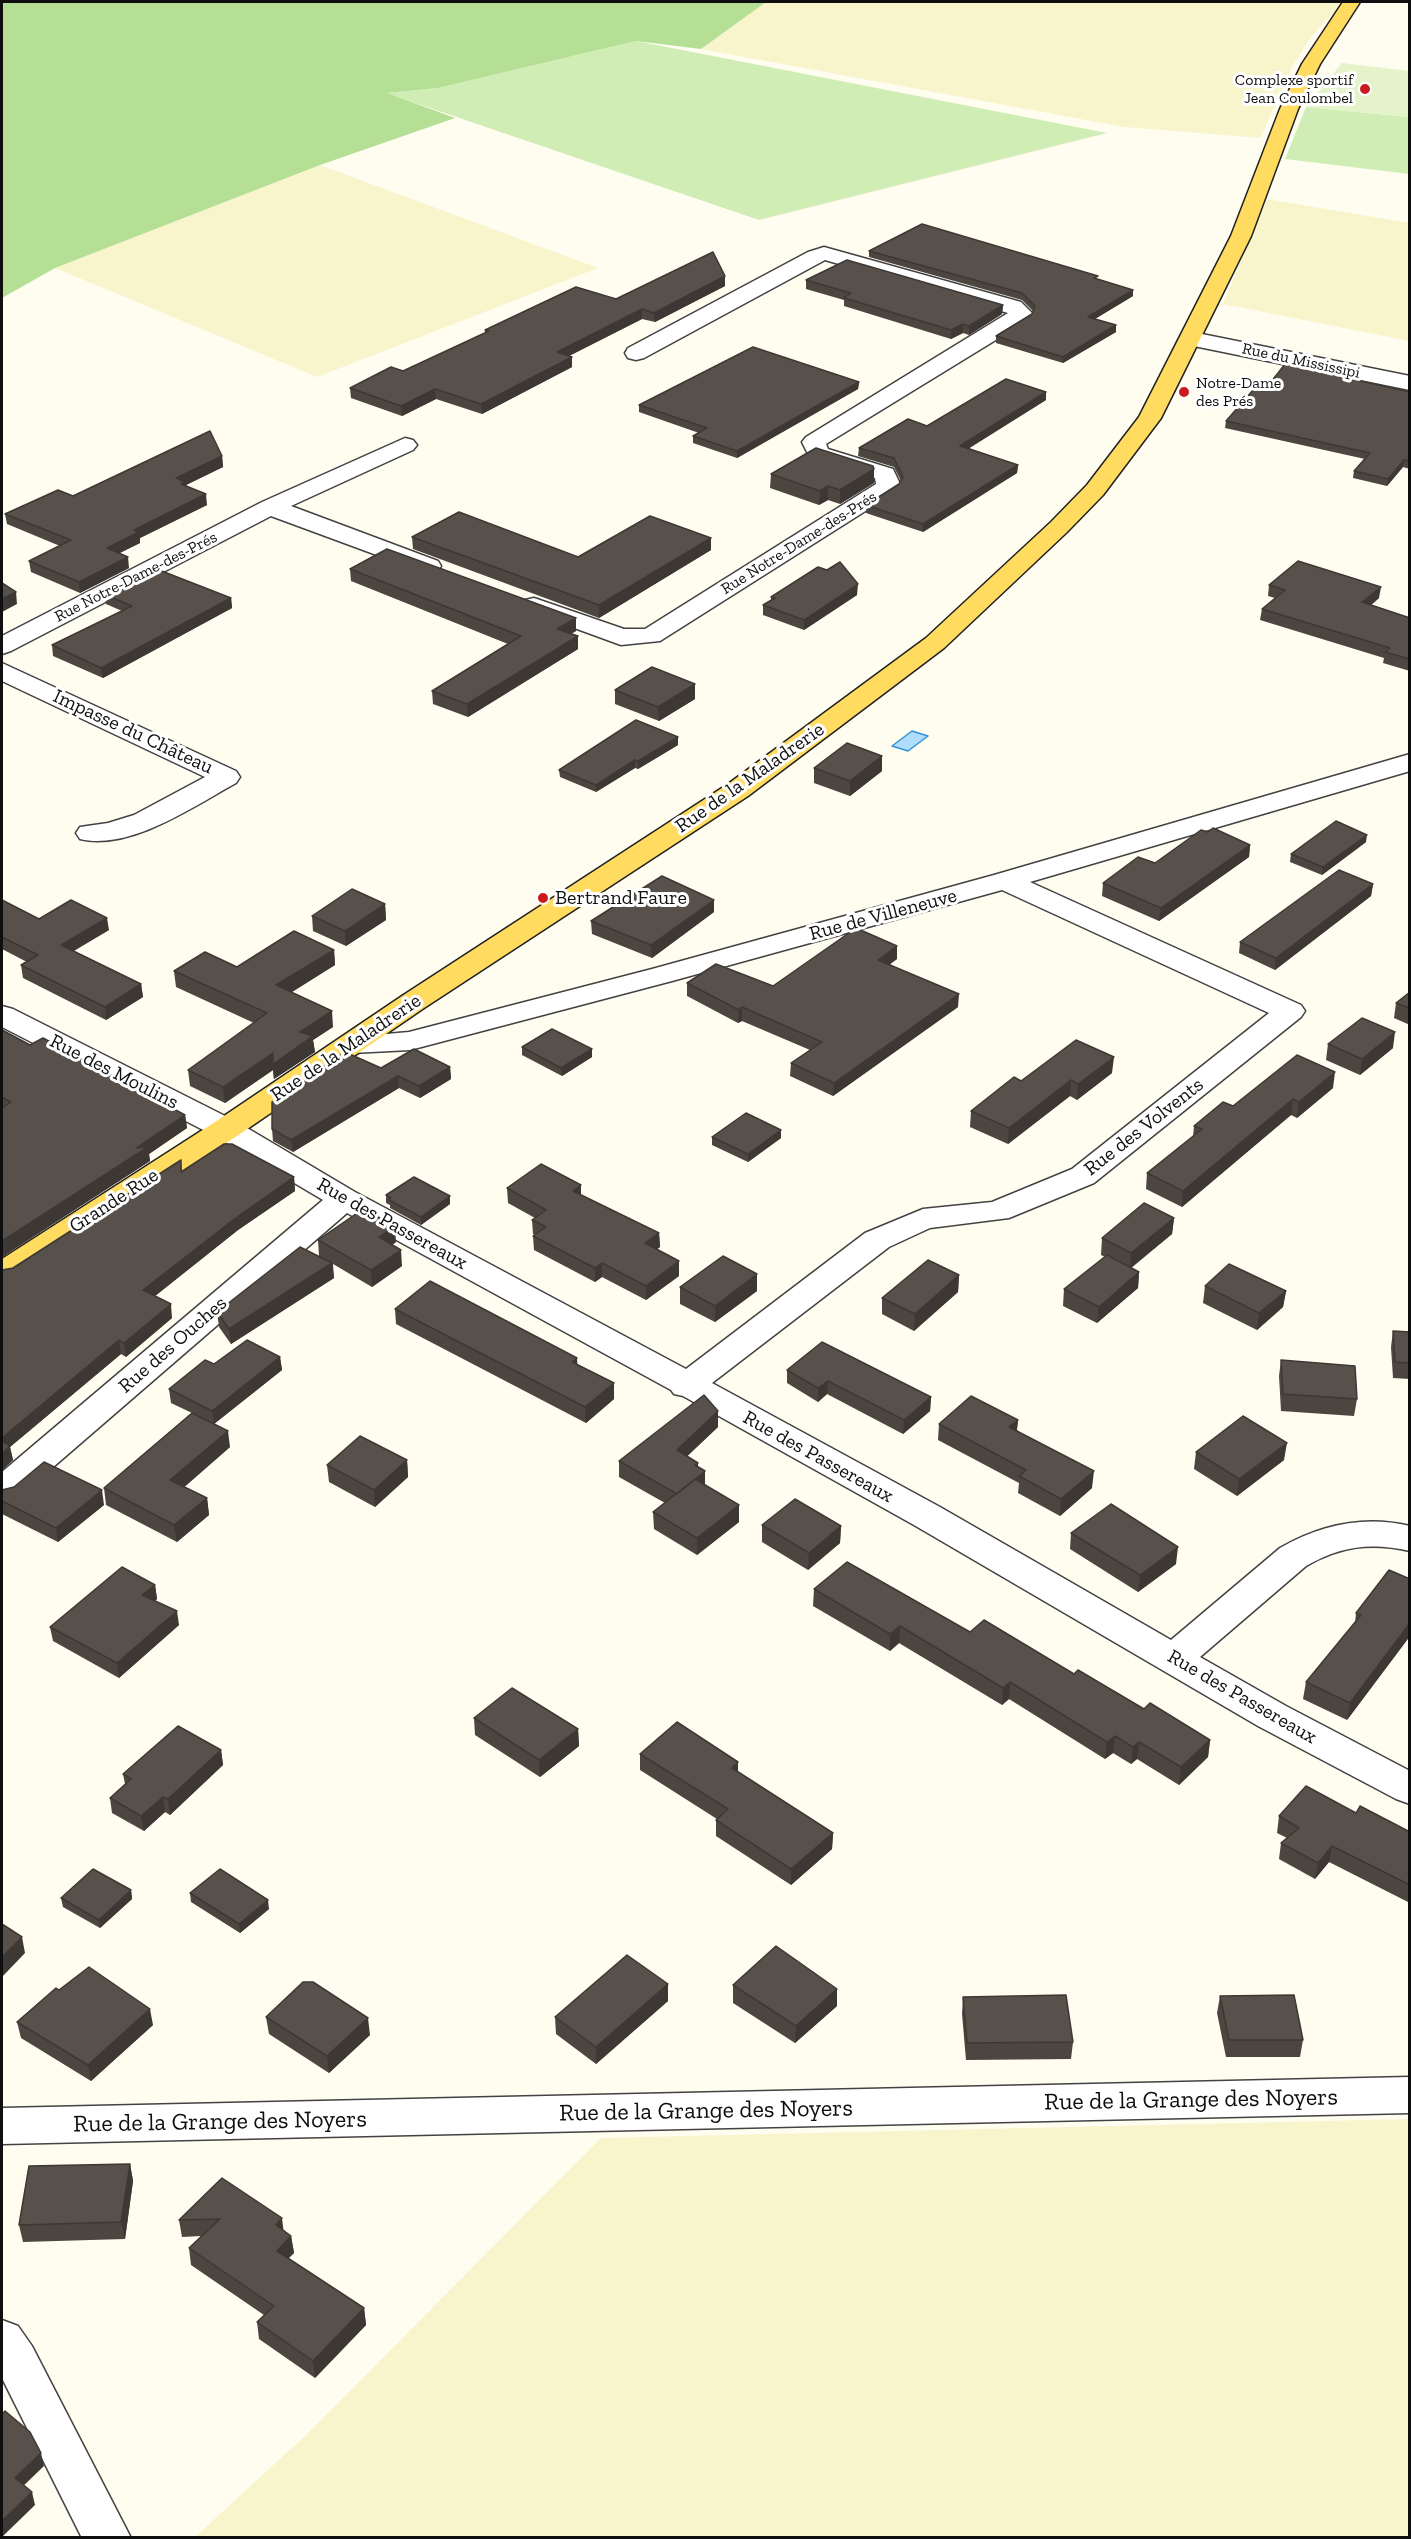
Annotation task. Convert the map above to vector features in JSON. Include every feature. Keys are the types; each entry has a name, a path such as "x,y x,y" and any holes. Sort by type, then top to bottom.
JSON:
{"main road":[{"name":"Rue de la Maladrerie","path":"226,1129 738,790 935,643 1059,527 1095,490 1150,418 1192,339 1241,236 1289,109 1311,64 1351,2"},
{"name":"Grande Rue","path":"2,1273 226,1129"}],"street":[{"name":"Rue Notre-Dame-des-Prés","path":"511,596 621,637 651,636 889,486 885,474 818,453 814,442 1022,314 1013,307 824,253 814,256 636,353"},
{"name":"Rue du Mississipi","path":"1192,339 1410,383"},
{"name":"Rue Notre-Dame-des-Prés","path":"2,646 270,507 405,445"},
{"path":"270,507 446,572"},
{"name":"Impasse du Château","path":"2,671 226,777 142,824 111,833 90,833"},
{"name":"Rue de Villeneuve","path":"352,1044 410,1041 662,975 1004,881 1410,762"},
{"name":"Rue des Volvents","path":"686,1386 878,1240 923,1219 998,1211 1083,1176 1290,1011 1004,881"},
{"name":"Rue des Moulins","path":"2,1015 226,1129"},
{"name":"Rue des Passereaux","path":"226,1129 344,1198 927,1516 1272,1716 1410,1789"},
{"name":"Rue des Ouches","path":"2,1491 344,1198"},
{"path":"1174,1658 1293,1557 1314,1543 1347,1534 1378,1534 1410,1539"},
{"name":"Rue de la Grange des Noyers","path":"2,2126 1410,2095"},
{"path":"6,2358 107,2538"}],"shaded area":[{"path":"766,2 1340,2 1339,7 1310,38 1292,67 1260,138 1124,127 701,49"},
{"path":"320,165 598,268 317,377 55,268"},
{"path":"1267,199 1409,223 1409,341 1223,304"},
{"path":"1409,2119 1409,2537 195,2537 305,2436 601,2138"}],"green space":[{"path":"2,2 766,2 701,49 636,41 438,88 387,93 455,118 320,165 55,268 2,298"},
{"path":"636,41 1107,133 759,220 386,93 438,88"},
{"name":"Complexe sportif Jean Coulombel","path":"1342,63 1409,71 1409,117 1306,107"},
{"path":"1306,107 1409,117 1409,174 1285,159"}],"water":[{"path":"912,731 928,736 908,751 892,746"}],"building":[{"path":"922,224 1098,276 1094,278 1133,290 1088,317 1116,325 1063,357 996,336 1032,314 1035,306 1022,293 869,251"},
{"path":"713,252 725,276 654,313 642,309 557,352 572,357 481,404 435,389 401,406 350,388 391,367 403,371 576,287 616,299"},
{"path":"847,260 1003,305 969,326 963,324 951,330 844,298 851,293 806,280"},
{"path":"753,347 859,382 737,451 693,436 707,428 639,405"},
{"path":"1285,364 1410,392 1410,461 1404,460 1388,479 1354,471 1370,453 1226,421 1254,389 1264,391"},
{"path":"1006,379 1046,392 960,446 1018,465 923,524 866,505 899,484 903,477 894,458 859,448 908,419 927,426"},
{"path":"210,431 222,456 176,478 185,482 181,484 206,494 134,530 139,532 107,548 128,557 79,582 29,561 71,540 5,514 58,490 73,496"},
{"path":"816,448 873,466 874,469 840,490 828,486 820,491 771,474"},
{"path":"459,512 578,557 650,516 711,538 599,605 412,537"},
{"path":"387,549 576,618 557,629 578,636 467,704 432,691 521,636 350,569"},
{"path":"1298,561 1381,587 1362,602 1410,618 1410,659 1385,652 1390,648 1262,609 1285,590 1269,585"},
{"path":"840,562 858,584 804,620 763,605 775,598 771,597 818,567 827,570"},
{"path":"154,568 231,598 101,668 52,645 132,606 104,594"},
{"path":"2,583 16,592 2,599"},
{"path":"652,667 695,684 658,707 615,690"},
{"path":"636,720 678,737 638,761 635,760 596,785 559,770"},
{"path":"847,743 882,756 850,781 814,768"},
{"path":"1336,821 1367,835 1323,867 1291,854"},
{"path":"1213,828 1250,845 1161,908 1103,883 1138,857 1155,863 1201,830 1208,832"},
{"path":"1339,870 1373,884 1276,958 1240,942"},
{"path":"662,876 714,900 651,945 591,921"},
{"path":"352,889 385,904 345,931 312,916"},
{"path":"2,900 39,919 71,900 107,918 61,945 141,984 105,1007 21,965 38,955 2,937"},
{"path":"856,928 897,946 878,960 959,994 834,1083 791,1063 822,1042 742,1007 739,1010 687,983 716,964 773,986"},
{"path":"294,931 334,950 276,985 332,1011 300,1032 313,1036 273,1064 273,1053 223,1087 188,1070 267,1013 174,971 205,952 237,967"},
{"path":"1410,992 1410,1008 1396,1003"},
{"path":"1362,1018 1395,1032 1362,1059 1328,1044"},
{"path":"552,1029 592,1049 561,1068 522,1047"},
{"path":"2,1030 30,1045 43,1038 185,1115 136,1148 148,1147 2,1241 2,1108 11,1102 2,1097"},
{"path":"1076,1040 1114,1057 1078,1084 1071,1080 1009,1128 971,1111 1014,1077 1021,1081"},
{"path":"414,1049 450,1067 419,1086 398,1076 291,1140 272,1129 272,1102 345,1052 381,1068"},
{"path":"1297,1055 1335,1072 1299,1102 1293,1099 1183,1191 1147,1173 1202,1129 1194,1126 1223,1102 1233,1106"},
{"path":"746,1113 781,1130 748,1154 712,1137"},
{"path":"224,1144 232,1144 294,1177 237,1217 143,1290 171,1304 124,1343 119,1340 2,1438 2,1270 13,1268 181,1160 181,1172"},
{"path":"541,1164 581,1185 573,1191 659,1233 645,1243 679,1261 646,1286 602,1263 595,1268 533,1236 546,1227 532,1220 546,1210 507,1188"},
{"path":"414,1177 450,1196 421,1217 389,1200 391,1198 386,1195"},
{"path":"1144,1203 1174,1218 1131,1253 1102,1238"},
{"path":"363,1209 395,1226 379,1237 401,1250 371,1270 318,1240"},
{"path":"300,1247 332,1263 229,1329 217,1312"},
{"path":"1107,1255 1139,1272 1099,1307 1064,1289"},
{"path":"723,1256 757,1274 715,1306 680,1287"},
{"path":"928,1260 959,1275 915,1314 882,1298"},
{"path":"1229,1264 1286,1291 1259,1313 1205,1286"},
{"path":"430,1281 577,1358 572,1362 614,1383 585,1407 395,1309"},
{"path":"1393,1331 1410,1332 1410,1363 1395,1362"},
{"path":"247,1340 280,1357 212,1411 169,1389 205,1360 214,1364"},
{"path":"822,1342 931,1397 904,1420 828,1381 818,1388 787,1370"},
{"path":"1281,1360 1355,1366 1357,1399 1283,1394"},
{"path":"704,1395 718,1411 677,1450 698,1463 695,1465 705,1471 677,1494 619,1461"},
{"path":"971,1396 1018,1420 1009,1427 1094,1471 1061,1499 1019,1476 1026,1470 939,1424"},
{"path":"192,1413 228,1431 170,1480 207,1498 174,1525 104,1488"},
{"path":"1243,1416 1287,1443 1239,1479 1196,1452"},
{"path":"360,1436 407,1460 374,1490 327,1465"},
{"path":"2,1441 10,1446 2,1454"},
{"path":"44,1462 102,1490 56,1528 2,1501 2,1490 14,1487"},
{"path":"695,1479 739,1505 697,1538 653,1512"},
{"path":"795,1499 841,1526 809,1553 762,1525"},
{"path":"1111,1504 1178,1547 1140,1575 1071,1533"},
{"path":"847,1562 970,1632 984,1620 1074,1674 1078,1670 1144,1709 1150,1703 1210,1740 1181,1767 1139,1742 1133,1747 1115,1736 1107,1742 1010,1682 1003,1688 900,1626 890,1634 814,1589"},
{"path":"122,1567 155,1585 142,1595 177,1611 117,1663 50,1627"},
{"path":"1389,1570 1410,1579 1410,1623 1350,1703 1306,1682 1361,1615 1356,1613"},
{"path":"512,1688 578,1729 539,1760 474,1718"},
{"path":"677,1722 738,1762 732,1768 833,1833 791,1869 716,1820 728,1809 640,1754"},
{"path":"178,1726 221,1750 168,1799 163,1797 141,1816 110,1798 131,1779 123,1774"},
{"path":"1306,1786 1356,1813 1360,1806 1410,1832 1410,1885 1332,1846 1318,1863 1281,1843 1299,1828 1279,1816"},
{"path":"93,1869 131,1890 99,1920 61,1898"},
{"path":"220,1869 268,1900 239,1924 190,1893"},
{"path":"2,1924 22,1937 2,1957"},
{"path":"776,1946 837,1989 796,2026 733,1985"},
{"path":"627,1955 668,1984 596,2047 555,2017"},
{"path":"89,1967 150,2009 88,2065 17,2022 56,1988 59,1990"},
{"path":"303,1982 313,1982 368,2018 327,2056 266,2017"},
{"path":"1066,1995 1073,2042 967,2043 963,1997"},
{"path":"1294,1995 1303,2040 1229,2040 1220,1996"},
{"path":"130,2164 121,2222 19,2225 29,2166"},
{"path":"222,2178 282,2218 276,2225 291,2236 277,2251 364,2308 313,2361 257,2322 274,2306 189,2248 220,2219 179,2220"},
{"path":"5,2411 30,2432 41,2453 15,2478 32,2492 2,2521 2,2414"}],"place":[{"name":"Complexe sportif Jean Coulombel","path":"1365,89"},
{"name":"Notre-Dame des Prés","path":"1184,392"},
{"name":"Bertrand Faure","path":"543,898"}]}
